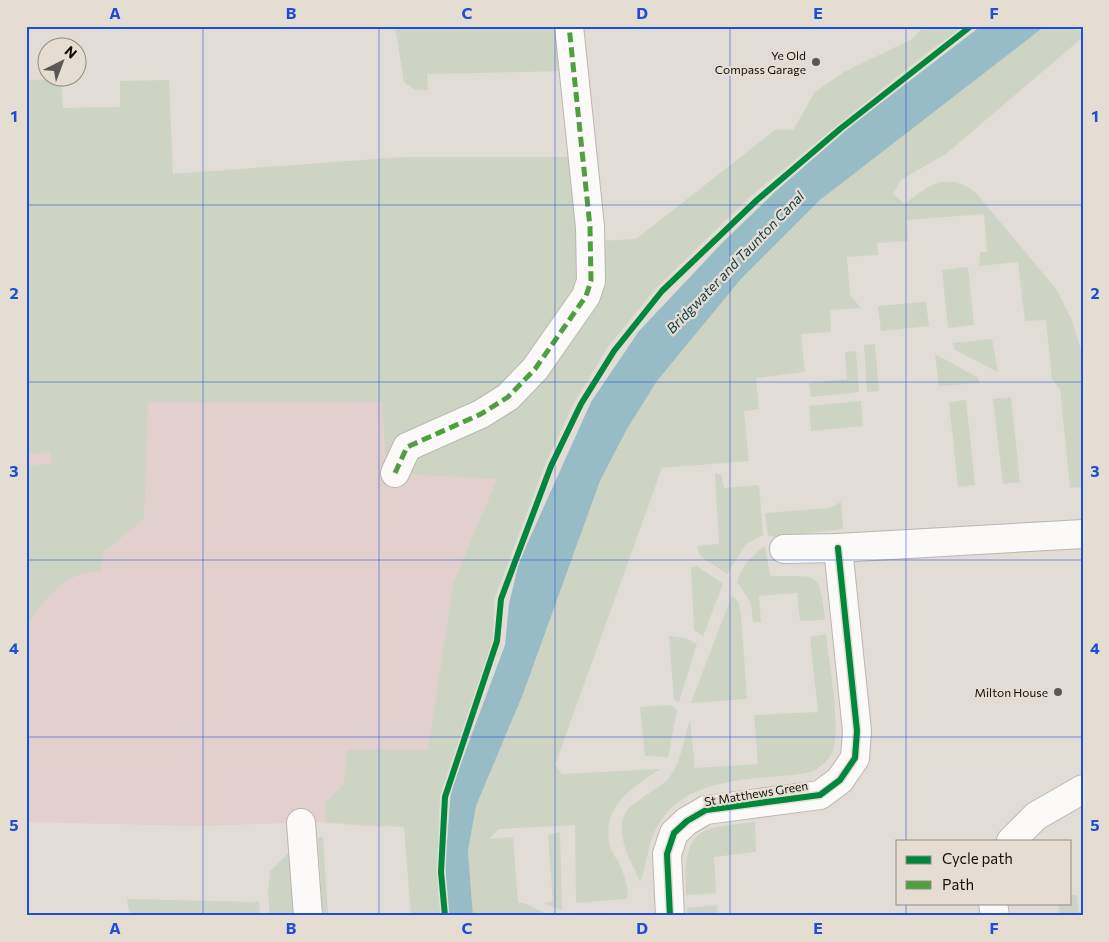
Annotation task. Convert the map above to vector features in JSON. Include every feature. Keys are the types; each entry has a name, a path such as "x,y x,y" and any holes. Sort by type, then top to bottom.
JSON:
{"street":[{"path":"395,473 407,447 481,414 508,397 535,369 586,296 591,281 590,227 569,26"},
{"path":"784,549 838,548 1083,534"},
{"name":"St Matthews Green","path":"670,916 667,854 674,833 688,820 706,810 820,795 840,780 855,758 857,731 838,548"},
{"path":"1012,840 1036,816 1083,789"},
{"path":"301,823 308,916"}],"shaded area":[{"path":"406,157 596,262 453,584 417,824 377,827 317,822 199,826 26,822 26,165 172,174"}],"green space":[{"path":"395,26 561,26 568,71 427,74 428,90 415,90 404,82"},
{"path":"924,26 964,26 920,58 752,195 657,287 608,347 574,403 545,465 494,600 493,640 440,795 438,871 441,916 411,916 404,827 326,822 326,802 344,783 347,750 428,750 453,584 497,479 387,473 382,402 148,402 144,519 104,552 101,572 89,572 67,581 42,604 26,630 26,466 52,463 50,452 26,455 26,80 38,80 38,88 62,88 63,108 120,107 120,81 169,80 173,174 406,157 579,157 596,241 636,239 775,130 793,130 815,92 844,72 912,39"},
{"path":"1045,26 1065,26 1083,31 1083,37 947,153 901,180 893,194 905,204 922,191 939,183 948,182 966,186 976,193 1056,289 1071,318 1083,356 1083,487 1070,488 1060,389 1052,379 1046,320 1025,321 1018,262 979,266 980,252 987,252 984,214 907,220 908,241 877,243 878,255 847,257 850,295 861,308 830,310 831,332 801,334 805,372 756,378 759,409 744,411 749,461 662,468 555,765 562,774 660,769 630,790 622,798 615,807 608,829 611,849 625,878 627,899 576,903 575,825 499,829 489,839 513,837 518,903 524,903 552,916 473,916 468,851 476,806 523,694 600,481 627,429 657,381 741,279 820,200"},
{"path":"968,267 974,325 948,328 942,270"},
{"path":"926,302 929,326 881,331 878,306"},
{"path":"992,339 998,372 955,350 953,343"},
{"path":"875,344 879,391 867,392 864,345"},
{"path":"856,351 859,392 811,397 809,383 847,379 845,352"},
{"path":"935,354 977,377 980,383 939,386"},
{"path":"1011,397 1020,482 1003,484 993,399"},
{"path":"966,400 975,485 958,487 949,402"},
{"path":"861,401 863,426 811,431 809,406"},
{"path":"715,474 721,474 724,488 759,485 763,535 746,544 727,574 700,556 697,546 719,544"},
{"path":"841,502 843,529 774,537 768,535 765,513 829,508"},
{"path":"765,546 770,576 807,577 814,579 818,583 825,620 800,621 797,593 759,596 761,622 753,622 751,603 737,582 748,561"},
{"path":"697,566 723,584 703,636 694,630 691,567"},
{"path":"732,595 739,603 741,615 747,699 691,703"},
{"path":"826,634 834,695 836,728 835,742 828,759 812,772 726,783 706,788 687,797 670,809 657,827 651,840 640,882 625,847 622,829 623,820 629,808 669,778 679,758 690,720 695,768 758,764 754,715 818,712 810,637"},
{"path":"669,636 685,638 697,644 679,702 674,700"},
{"path":"671,705 677,710 668,757 645,756 640,707"},
{"path":"755,822 756,852 714,857 716,893 686,895 687,857 691,845 697,836 718,827"},
{"path":"560,832 562,910 544,903 553,901 548,835"},
{"path":"323,837 328,916 323,916 318,838"},
{"path":"290,851 294,916 270,916 268,893 270,871"},
{"path":"1072,895 1077,895 1079,916 1059,916 1058,904 1072,904"},
{"path":"127,899 259,902 260,916 132,916"},
{"path":"717,905 718,916 687,916 687,908"}],"water":[{"name":"Bridgwater and Taunton Canal","path":"981,26 1045,26 820,200 741,279 657,381 627,429 600,481 523,694 476,806 468,851 473,916 449,916 445,865 451,790 505,645 509,604 519,562 591,402 639,331 722,243 776,191 851,126"}],"marked path":[{"path":"395,473 407,447 481,414 508,397 535,369 586,296 591,281 590,227 569,26"}],"cycle path":[{"path":"445,916 441,872 445,797 497,641 501,599 551,466 581,404 614,351 662,291 757,200 840,129 971,26"},
{"path":"670,916 667,854 674,833 687,821 706,810 820,795 840,780 855,758 857,731 838,548"}],"place":[{"name":"Ye Old Compass Garage","path":"816,62"},
{"name":"Milton House","path":"1058,692"}]}
